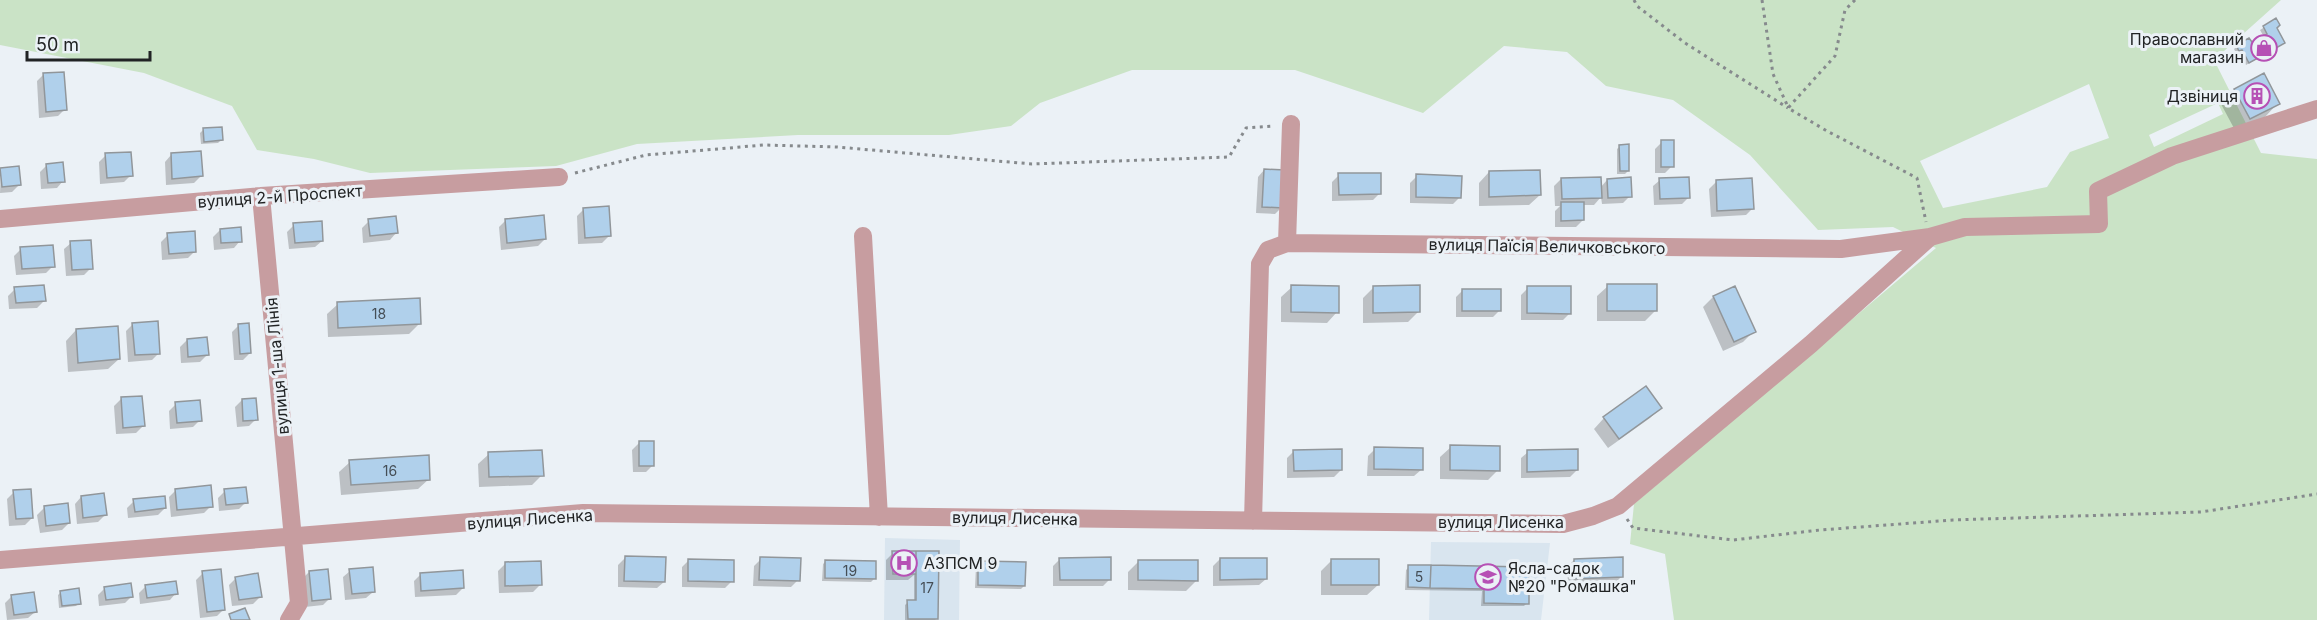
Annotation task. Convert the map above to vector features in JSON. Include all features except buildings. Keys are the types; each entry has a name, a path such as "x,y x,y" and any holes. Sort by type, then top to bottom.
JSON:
{"street":[{"name":"вулиця Паїсія Величковського","path":"1287,243 1840,249 1930,237 1965,227 2098,224 2098,191 2172,156 2317,109"},
{"path":"1253,521 1260,264 1269,249 1287,243 1291,124"},
{"name":"вулиця 2-й Проспект","path":"0,219 261,196 559,177"},
{"name":"вулиця 1-ша Лінія","path":"261,196 299,603 289,620"},
{"path":"863,236 879,517"},
{"name":"вулиця Лисенка","path":"0,560 583,513 1563,524 1618,506 1811,344 1930,237"}],"path":[{"path":"1634,0 1637,6 1685,43 1788,108 1917,178 1930,237"},
{"path":"1762,0 1773,74 1788,108"},
{"path":"1788,108 1835,56 1845,10 1855,0"},
{"path":"559,177 646,155 764,145 837,147 1032,164 1230,157 1246,128 1291,124"},
{"path":"1633,528 1733,540 1820,530 1953,520 2201,512 2317,494"}],"shaded area":[{"path":"885,538 960,540 959,620 884,620"},
{"name":"Ясла-садок №20 \"Ромашка\"","path":"1431,542 1550,543 1541,620 1429,620"}],"green space":[{"path":"0,0 2281,0 2214,60 2261,153 2317,159 2317,620 1674,620 1665,554 1630,544 1634,504 1936,248 1893,227 1818,230 1750,155 1673,100 1606,86 1567,52 1504,46 1423,113 1295,70 1132,70 1040,103 1011,126 949,135 798,135 637,144 556,166 370,173 314,159 257,150 232,106 144,73 0,45","holes":["2089,84 2109,138 2070,152 2047,187 1943,208 1920,161","2218,103 2223,114 2154,147 2149,135"]}],"place":[{"name":"Православний магазин","path":"2264,48"},
{"name":"Дзвіниця","path":"2257,96"},
{"name":"АЗПСМ 9","path":"904,563"},
{"name":"Ясла-садок №20 \"Ромашка\"","path":"1488,577"}]}
